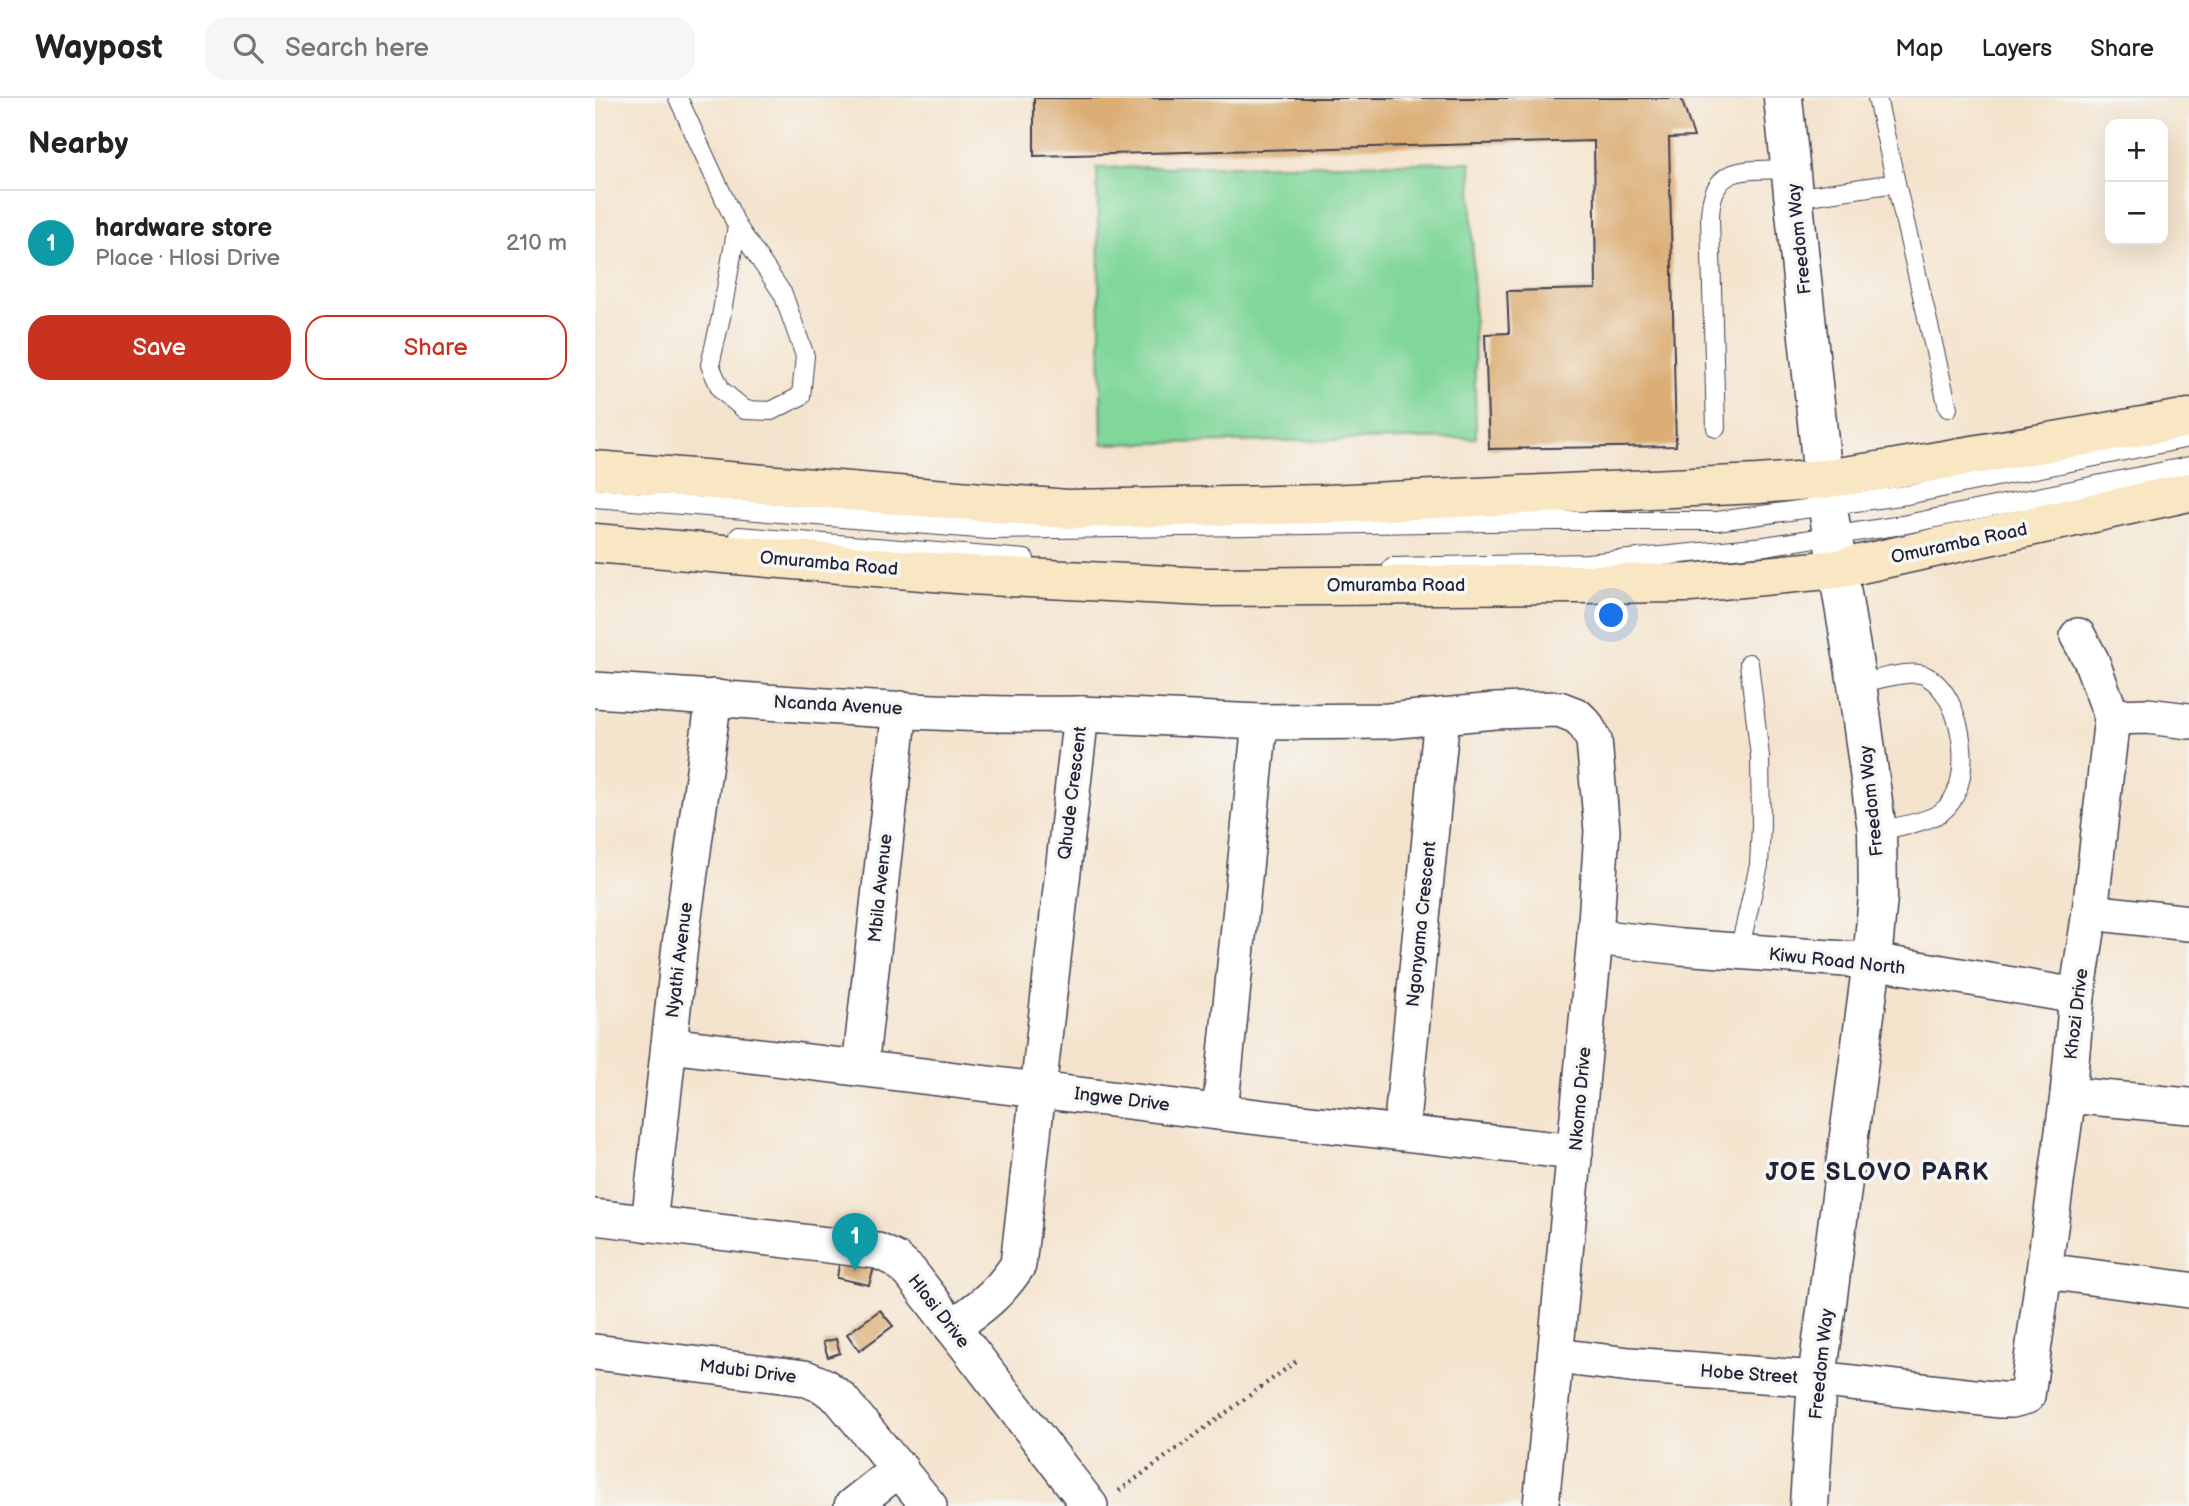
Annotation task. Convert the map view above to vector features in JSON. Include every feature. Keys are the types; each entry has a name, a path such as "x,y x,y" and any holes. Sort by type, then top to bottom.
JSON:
{"main road":[{"name":"Omuramba Road","path":"595,543 969,575 1206,587 1690,583 1830,522 2189,418"},
{"name":"Omuramba Road","path":"595,470 1067,509 1327,505 1758,484 1830,522 2189,492"}],"street":[{"name":"Freedom Way","path":"1783,98 1830,522 1857,684 1877,831 1878,897 1872,961 1817,1379 1809,1506"},
{"name":"Khozi Drive","path":"2025,1398 2029,1393 2068,1095 2077,996 2090,912 2112,717 2091,660 2078,636"},
{"name":"Ncanda Avenue","path":"595,690 900,709 1025,715 1081,714"},
{"name":"Nyathi Avenue","path":"649,1224 713,697"},
{"name":"Mbila Avenue","path":"860,1068 900,709"},
{"name":"Nkomo Drive","path":"1442,716 1559,709 1577,716 1594,740 1602,831 1595,937 1541,1506"},
{"name":"Qhude Crescent","path":"952,1327 1004,1287 1018,1265 1081,714 1260,722"},
{"path":"1220,1112 1260,722 1388,721 1442,716"},
{"name":"Ngonyama Crescent","path":"1401,1132 1442,716"},
{"path":"2112,717 2147,716 2189,721"},
{"path":"2090,912 2189,923"},
{"name":"Kiwu Road North","path":"1595,937 1872,961 2077,996"},
{"name":"Ingwe Drive","path":"669,1045 1575,1152"},
{"path":"2068,1095 2189,1107"},
{"name":"Hlosi Drive","path":"595,1217 878,1251 895,1259 910,1272 952,1327 1100,1502"},
{"path":"2045,1271 2189,1290"},
{"name":"Mdubi Drive","path":"595,1352 805,1378 824,1386 840,1398 929,1506"},
{"name":"Hobe Street","path":"1556,1356 1630,1365 1817,1379 2000,1400 2025,1398"},
{"path":"852,1506 900,1468"}],"lane":[{"path":"678,98 737,226 783,294 805,356 801,396 771,411 745,411 721,390 710,365 737,226"},
{"path":"1877,98 1948,408"},
{"path":"1716,428 1710,218 1713,191 1719,182 1728,175 1793,183 1896,183"},
{"path":"1378,567 1587,563 1765,546 1907,495 2189,438"},
{"path":"595,498 990,530 1555,521 1830,522 1902,525 2189,466"},
{"path":"718,534 1040,560"},
{"path":"1212,570 1295,569"},
{"path":"1739,951 1759,865 1761,825 1760,757 1749,663"},
{"path":"1857,684 1913,673 1925,675 1939,685 1951,701 1964,769 1959,788 1950,804 1939,814 1877,831"}],"path":[{"path":"1100,1502 1297,1360"}],"green space":[{"path":"1471,162 1476,438 1102,444 1097,168"}],"building":[{"path":"1034,98 1681,98 1694,137 1669,138 1676,446 1489,449 1485,334 1509,333 1507,291 1596,289 1594,141 1034,156"},
{"path":"840,1258 875,1264 869,1285 837,1278"},
{"path":"880,1310 893,1326 859,1351 847,1334"},
{"path":"836,1339 840,1353 828,1357 823,1342"}],"place":[{"name":"hardware store","path":"855,1271"}],"district":[{"name":"JOE SLOVO PARK","path":"1878,1172"}]}
